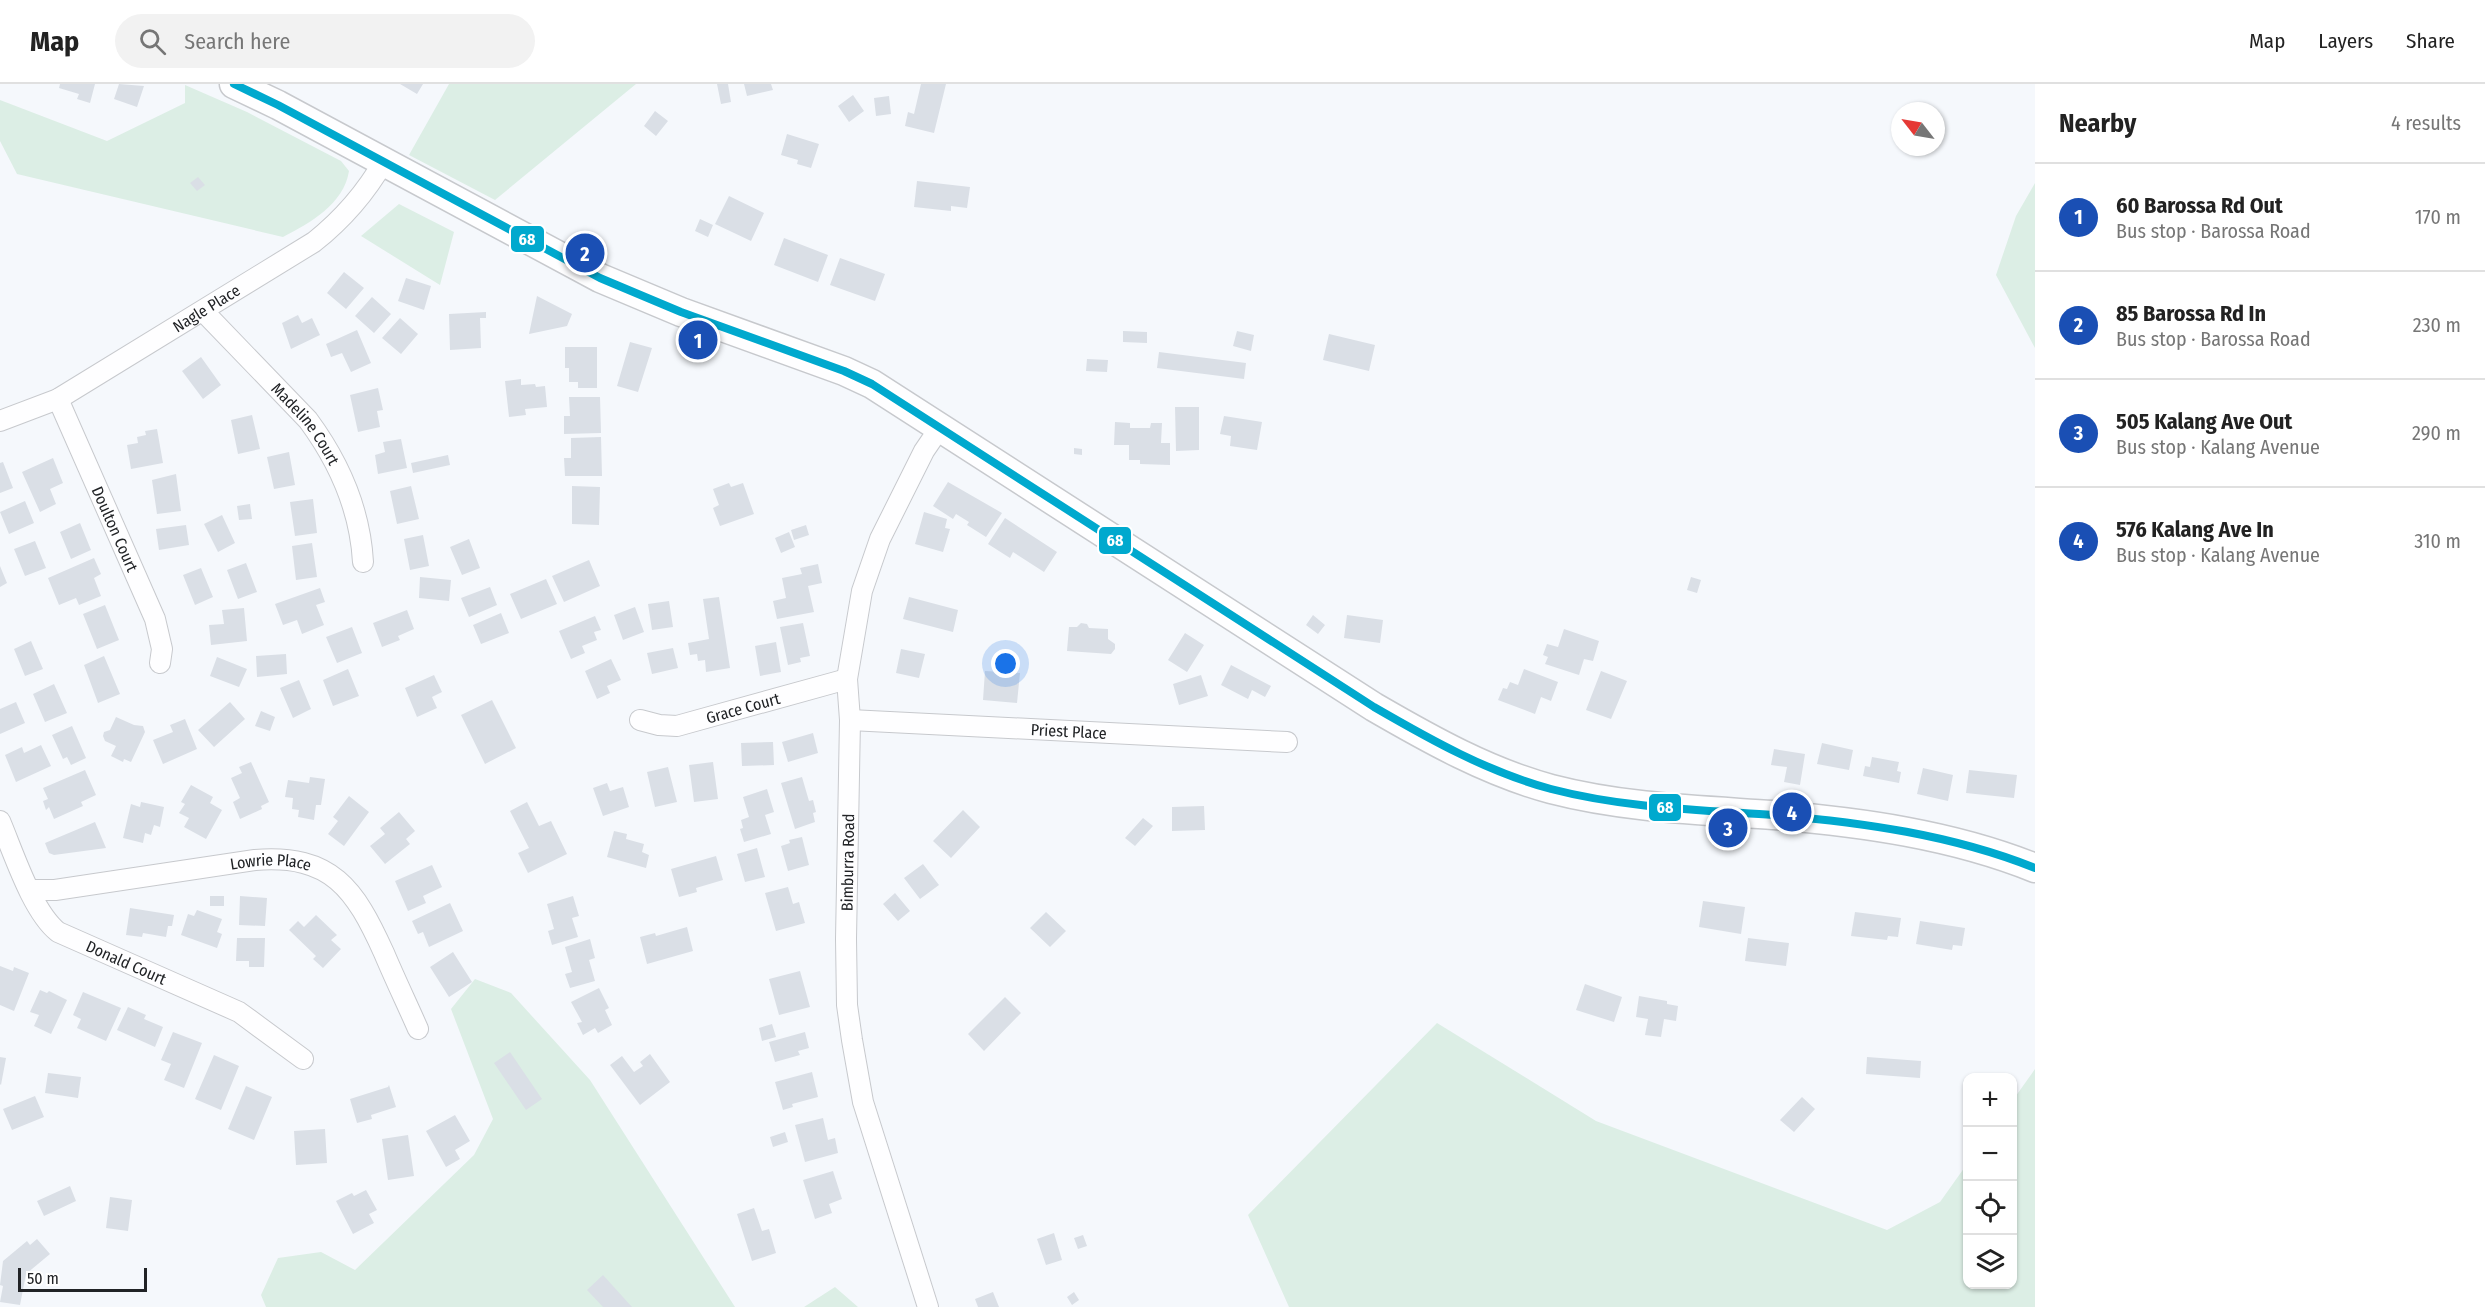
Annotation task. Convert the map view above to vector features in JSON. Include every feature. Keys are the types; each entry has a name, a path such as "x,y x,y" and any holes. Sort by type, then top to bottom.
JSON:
{"street":[{"path":"234,84 272,94 384,161 592,274 681,312 844,371 895,397 1374,707 1441,745 1501,772 1553,789 1632,805 1823,819 1911,833 1986,851 2035,868"},
{"name":"Nagle Place","path":"0,421 58,399 314,242 339,222 355,204 384,161"},
{"name":"Madeline Court","path":"203,310 308,420 322,439 343,479 354,507 362,543 363,562"},
{"name":"Doulton Court","path":"58,399 155,619 162,649 160,663"},
{"name":"Bimburra Road","path":"928,1307 863,1102 847,1005 850,720 847,679 862,591 880,539 924,451 941,426"},
{"name":"Grace Court","path":"640,720 659,725 677,726 847,679"},
{"name":"Priest Place","path":"850,720 1287,742"},
{"name":"Donald Court","path":"0,821 43,917 58,932 229,1007 257,1024 303,1059"},
{"name":"Lowrie Place","path":"30,890 55,890 255,860 288,858 304,863 333,876 359,903 418,1029"}],"shaded area":[{"path":"449,84 636,84 495,200 409,155"},
{"path":"185,85 247,112 341,161 349,171 346,183 333,203 314,219 283,237 17,174 0,141 0,100 107,141 185,103"},
{"path":"2035,183 2035,348 1996,275 2016,216"},
{"path":"399,204 454,232 440,285 361,236"},
{"path":"475,979 511,993 590,1080 735,1307 266,1307 261,1295 278,1258 321,1252 355,1270 474,1155 493,1119 451,1009"},
{"path":"1437,1023 1596,1121 1887,1230 1940,1202 1963,1170 1963,1289 2017,1289 2017,1094 2035,1069 2035,1307 1289,1307 1248,1215"},
{"path":"835,1287 858,1307 804,1307"}],"building":[{"path":"60,84 95,84 90,103 77,99 79,94 59,88"},
{"path":"119,84 144,86 137,107 114,99"},
{"path":"400,84 423,84 417,94"},
{"path":"717,84 728,84 731,102 721,104"},
{"path":"744,84 771,84 773,90 747,96"},
{"path":"921,84 946,84 934,133 905,126 908,112 914,114"},
{"path":"853,95 864,111 849,122 838,106"},
{"path":"889,96 891,114 876,116 874,98"},
{"path":"655,111 668,121 656,136 644,126"},
{"path":"787,134 819,144 811,168 797,164 798,160 781,155"},
{"path":"198,177 205,185 197,191 190,183"},
{"path":"917,181 970,187 967,208 951,206 951,211 914,207"},
{"path":"729,196 764,213 751,241 715,224"},
{"path":"700,219 713,225 708,237 695,231"},
{"path":"784,238 828,255 818,282 774,265"},
{"path":"840,258 885,274 875,301 830,285"},
{"path":"344,272 364,288 346,309 327,293"},
{"path":"406,278 431,286 424,310 398,301"},
{"path":"537,296 572,314 567,326 529,334"},
{"path":"372,297 391,314 374,333 355,316"},
{"path":"486,312 486,318 480,318 481,348 450,350 449,314"},
{"path":"298,315 302,323 312,318 320,335 291,349 282,323"},
{"path":"400,318 418,334 401,354 382,338"},
{"path":"357,330 371,363 351,372 342,353 331,357 326,344"},
{"path":"1123,331 1147,332 1147,343 1123,342"},
{"path":"1237,331 1254,335 1251,351 1233,346"},
{"path":"1329,334 1375,345 1369,371 1323,360"},
{"path":"630,342 652,348 638,392 617,386"},
{"path":"565,347 597,347 597,388 578,388 578,382 569,382 569,368 565,368"},
{"path":"1159,352 1246,363 1244,379 1157,368"},
{"path":"201,357 221,385 203,399 182,371"},
{"path":"1087,359 1108,360 1107,372 1086,371"},
{"path":"521,379 521,385 545,386 547,407 525,409 526,415 509,417 505,381"},
{"path":"378,388 383,410 377,411 380,427 358,432 350,395"},
{"path":"569,397 600,397 601,433 564,434 564,416 570,416"},
{"path":"1175,407 1199,407 1199,450 1176,451"},
{"path":"252,415 260,449 238,454 231,420"},
{"path":"1224,416 1262,422 1257,450 1230,446 1231,436 1220,434"},
{"path":"1115,422 1130,423 1130,428 1150,428 1151,423 1162,423 1161,443 1170,443 1170,465 1140,464 1140,460 1129,460 1129,445 1114,445"},
{"path":"157,429 163,463 131,469 127,445 138,443 137,437 146,435 145,431"},
{"path":"601,437 602,476 565,476 564,458 571,458 571,438"},
{"path":"401,439 407,468 378,474 375,455 385,452 383,442"},
{"path":"1074,448 1082,449 1082,455 1074,454"},
{"path":"289,452 295,485 274,489 267,457"},
{"path":"448,455 450,465 413,473 411,463"},
{"path":"53,458 63,483 50,489 56,504 40,512 22,472"},
{"path":"3,462 13,488 0,493 0,463"},
{"path":"176,474 181,511 157,514 152,480"},
{"path":"948,482 1002,513 986,537 967,525 969,522 956,514 953,519 933,506"},
{"path":"729,483 731,487 743,483 754,514 720,526 713,508 719,505 713,489"},
{"path":"411,486 419,519 397,524 390,491"},
{"path":"572,486 600,487 599,525 572,524"},
{"path":"313,499 317,533 295,536 290,502"},
{"path":"25,501 34,523 9,534 0,512"},
{"path":"250,504 252,519 239,520 237,506"},
{"path":"924,512 947,519 945,528 950,529 943,552 915,544"},
{"path":"222,515 235,543 218,552 204,524"},
{"path":"1005,518 1057,552 1044,572 1013,552 1010,558 988,544"},
{"path":"80,523 91,550 71,559 60,532"},
{"path":"186,525 189,545 159,550 156,529"},
{"path":"806,525 809,535 794,540 791,530"},
{"path":"789,532 795,547 781,553 775,538"},
{"path":"423,535 429,566 410,570 404,539"},
{"path":"469,539 480,568 462,575 450,547"},
{"path":"35,541 46,568 25,576 14,549"},
{"path":"312,543 317,577 296,580 292,546"},
{"path":"94,558 101,574 94,578 101,596 79,605 76,598 59,605 48,578"},
{"path":"589,560 600,586 564,602 552,576"},
{"path":"246,563 257,592 238,599 227,570"},
{"path":"818,564 822,583 808,586 814,612 777,619 773,601 786,598 782,578 802,574 800,568"},
{"path":"0,566 7,583 0,587"},
{"path":"201,568 213,597 195,605 183,575"},
{"path":"420,577 451,580 449,601 419,598"},
{"path":"1691,577 1701,580 1697,593 1687,590"},
{"path":"546,579 557,604 521,619 510,594"},
{"path":"490,587 497,605 469,617 461,598"},
{"path":"320,588 325,602 316,605 324,625 302,634 297,620 283,625 275,604"},
{"path":"719,597 730,668 706,672 705,660 698,661 697,654 690,655 688,643 709,639 703,599"},
{"path":"909,597 958,610 953,632 903,619"},
{"path":"669,601 673,627 652,630 648,604"},
{"path":"105,605 119,640 97,649 83,614"},
{"path":"635,607 644,632 623,640 614,615"},
{"path":"244,608 247,641 211,645 209,625 224,624 222,610"},
{"path":"407,610 414,629 398,636 400,640 382,647 373,623"},
{"path":"501,613 509,633 481,644 473,625"},
{"path":"1313,615 1325,625 1318,634 1306,625"},
{"path":"1347,615 1383,620 1380,643 1344,638"},
{"path":"595,616 601,630 594,632 597,640 582,646 585,653 571,659 559,631"},
{"path":"803,623 810,656 800,658 801,662 788,665 780,627"},
{"path":"1081,623 1087,624 1089,628 1108,629 1108,639 1115,644 1115,649 1111,654 1067,651 1069,627 1077,627"},
{"path":"352,627 362,653 337,663 326,637"},
{"path":"1564,629 1599,641 1593,661 1584,659 1579,675 1545,664 1548,657 1543,655 1547,644 1558,647"},
{"path":"1185,633 1204,645 1187,672 1168,660"},
{"path":"31,641 43,669 25,676 14,649"},
{"path":"776,642 781,672 760,676 755,646"},
{"path":"673,648 678,668 652,674 647,653"},
{"path":"901,649 925,654 919,678 896,673"},
{"path":"286,654 287,674 257,677 256,656"},
{"path":"104,656 120,694 98,703 84,665"},
{"path":"217,657 247,669 239,687 210,676"},
{"path":"611,659 621,680 607,686 610,693 597,699 585,671"},
{"path":"1231,665 1271,686 1265,697 1252,690 1248,699 1221,685"},
{"path":"348,669 359,696 333,706 323,680"},
{"path":"1524,669 1558,682 1551,701 1541,697 1535,714 1498,700 1503,688 1507,689 1510,682 1518,685"},
{"path":"985,671 1020,673 1017,703 983,700"},
{"path":"1601,671 1627,681 1611,719 1586,710"},
{"path":"434,675 442,692 432,697 437,708 417,717 405,688"},
{"path":"1201,675 1208,696 1179,705 1173,684"},
{"path":"299,680 311,709 293,718 280,688"},
{"path":"54,684 67,713 45,722 33,694"},
{"path":"492,700 516,748 485,764 461,715"},
{"path":"16,702 25,723 0,734 0,709"},
{"path":"230,702 245,719 214,747 198,730"},
{"path":"261,711 275,717 270,731 255,726"},
{"path":"116,717 134,725 143,726 145,732 131,762 124,759 123,762 111,756 116,746 105,741 103,736 104,732 110,730"},
{"path":"185,719 197,749 163,764 153,740 173,732 170,725"},
{"path":"72,726 86,758 71,765 67,757 63,759 52,735"},
{"path":"813,733 818,753 788,762 782,742"},
{"path":"773,742 774,765 742,766 741,743"},
{"path":"1822,743 1853,750 1849,770 1817,764"},
{"path":"41,745 51,766 16,782 5,755 22,747 24,753"},
{"path":"1774,749 1805,754 1800,785 1784,782 1787,767 1771,765"},
{"path":"1872,757 1899,762 1897,771 1901,772 1899,783 1863,776 1865,766 1870,767"},
{"path":"251,762 269,802 261,806 262,809 240,819 233,802 240,798 231,778 242,773 239,767"},
{"path":"713,762 718,799 694,802 689,765"},
{"path":"668,767 677,802 655,807 647,772"},
{"path":"1923,768 1953,775 1948,801 1917,794"},
{"path":"85,770 96,795 81,802 83,806 54,819 49,807 46,810 43,801 48,799 43,788"},
{"path":"1969,770 2017,775 2014,798 1966,793"},
{"path":"310,777 325,779 321,805 316,805 314,820 298,817 299,810 292,809 293,798 285,797 288,780 309,783"},
{"path":"802,777 809,801 813,800 816,812 813,813 815,822 795,829 781,783"},
{"path":"607,783 610,791 623,787 629,807 603,816 593,788"},
{"path":"191,785 213,797 210,803 222,810 206,839 184,827 189,818 179,813 185,804 181,802"},
{"path":"767,789 774,812 765,815 771,834 744,842 740,829 743,828 741,820 749,817 743,797"},
{"path":"349,796 369,812 344,846 328,834 338,821 333,817"},
{"path":"141,802 164,807 160,827 154,825 151,835 145,833 143,843 123,838 131,804 140,807"},
{"path":"527,802 539,826 551,821 567,854 528,873 518,853 529,848 510,811"},
{"path":"1204,806 1205,830 1172,831 1172,807"},
{"path":"963,810 980,827 951,858 933,841"},
{"path":"399,812 415,831 406,839 410,844 385,864 370,846 385,834 380,828"},
{"path":"1143,818 1153,826 1135,846 1125,838"},
{"path":"95,822 106,848 54,855 49,853 45,843"},
{"path":"614,831 627,834 626,839 644,844 642,852 649,855 646,868 607,857"},
{"path":"802,837 809,865 788,871 781,846 790,843 789,840"},
{"path":"757,848 765,877 745,882 737,854"},
{"path":"716,856 723,880 696,888 697,892 679,897 671,869"},
{"path":"923,864 939,885 920,899 904,878"},
{"path":"432,865 442,887 423,896 426,903 408,911 395,881"},
{"path":"788,887 793,904 799,902 805,923 776,931 765,893"},
{"path":"895,893 910,911 898,921 883,904"},
{"path":"210,896 224,896 224,906 210,906"},
{"path":"240,896 267,898 265,926 239,925"},
{"path":"573,896 579,916 572,918 578,937 552,945 548,931 554,929 547,904"},
{"path":"1703,901 1745,907 1741,934 1699,927"},
{"path":"450,903 463,931 429,947 423,932 418,934 412,921"},
{"path":"130,908 174,915 172,926 168,926 166,937 143,933 142,937 126,935"},
{"path":"197,910 222,919 217,932 222,934 217,948 181,935 188,914 194,916"},
{"path":"1046,912 1066,931 1050,947 1030,928"},
{"path":"1855,912 1901,918 1898,937 1888,936 1887,940 1851,936"},
{"path":"316,915 337,935 331,940 341,949 323,968 313,959 316,956 289,930 298,921 304,927"},
{"path":"1920,921 1965,928 1962,946 1953,945 1952,950 1916,944"},
{"path":"687,927 693,951 647,964 640,937 655,933 656,936"},
{"path":"237,938 265,938 264,967 249,967 249,961 236,961"},
{"path":"1748,938 1789,943 1786,966 1745,961"},
{"path":"590,939 595,958 589,960 595,981 570,988 565,974 572,972 565,947"},
{"path":"453,952 472,982 449,997 430,967"},
{"path":"0,966 13,971 14,967 29,973 14,1011 0,1005"},
{"path":"800,971 810,1007 779,1015 769,979"},
{"path":"1585,984 1622,997 1614,1022 1576,1010"},
{"path":"599,988 609,1008 605,1010 612,1025 598,1033 595,1028 583,1035 577,1023 582,1022 571,1002"},
{"path":"40,990 47,993 49,991 67,1000 51,1034 34,1026 39,1015 30,1012"},
{"path":"83,992 121,1008 106,1041 77,1028 81,1019 73,1015"},
{"path":"1639,996 1667,1001 1667,1004 1678,1006 1676,1021 1664,1019 1661,1037 1645,1035 1648,1019 1636,1017"},
{"path":"1005,997 1021,1013 984,1051 968,1034"},
{"path":"128,1007 146,1015 144,1019 163,1027 155,1047 117,1030"},
{"path":"772,1024 776,1037 762,1041 759,1028"},
{"path":"173,1032 202,1043 184,1088 164,1080 171,1064 161,1060"},
{"path":"805,1032 809,1048 798,1051 800,1055 775,1062 769,1042"},
{"path":"510,1052 542,1099 526,1110 494,1063"},
{"path":"650,1054 670,1082 640,1105 610,1065 622,1056 634,1072 643,1066 640,1062"},
{"path":"214,1055 239,1066 221,1110 195,1099"},
{"path":"0,1057 6,1058 1,1085 0,1084"},
{"path":"1867,1057 1921,1061 1920,1078 1866,1074"},
{"path":"812,1072 818,1097 792,1104 793,1107 783,1110 775,1082"},
{"path":"48,1073 81,1077 78,1098 45,1093"},
{"path":"389,1085 396,1107 371,1115 372,1119 357,1123 350,1099"},
{"path":"246,1086 272,1097 254,1140 228,1129"},
{"path":"35,1096 44,1117 12,1130 3,1109"},
{"path":"1802,1097 1815,1109 1794,1132 1780,1120"},
{"path":"455,1115 470,1141 455,1150 460,1159 446,1167 426,1131"},
{"path":"823,1118 828,1140 835,1138 838,1153 805,1162 795,1125"},
{"path":"325,1129 327,1163 296,1165 294,1131"},
{"path":"785,1132 788,1142 773,1147 770,1137"},
{"path":"408,1135 414,1176 388,1180 382,1139"},
{"path":"833,1171 842,1199 829,1204 832,1213 815,1219 803,1180"},
{"path":"70,1186 76,1201 44,1216 37,1201"},
{"path":"366,1190 377,1210 369,1214 374,1223 353,1234 336,1201 352,1193 354,1196"},
{"path":"110,1197 132,1200 128,1231 106,1228"},
{"path":"754,1208 762,1231 769,1229 776,1253 752,1261 737,1214"},
{"path":"1054,1233 1062,1260 1046,1265 1037,1239"},
{"path":"1083,1235 1087,1246 1078,1249 1074,1238"},
{"path":"37,1239 50,1254 26,1274 20,1305 0,1302 3,1286 0,1285 3,1261 27,1241 30,1245"},
{"path":"603,1275 632,1307 603,1307 587,1290"},
{"path":"993,1292 999,1307 978,1307 975,1299"},
{"path":"1074,1292 1079,1300 1072,1305 1067,1297"}],"transit line":[{"name":"68","path":"234,84 278,105 600,278 681,312 844,371 872,384 1374,707 1438,743 1482,764 1528,782 1578,795 1662,807 1773,815 1873,826 1972,847 2035,868"}],"place":[{"name":"85 Barossa Rd In","path":"585,253"},
{"name":"60 Barossa Rd Out","path":"698,340"},
{"name":"576 Kalang Ave In","path":"1792,812"},
{"name":"505 Kalang Ave Out","path":"1728,828"}]}
